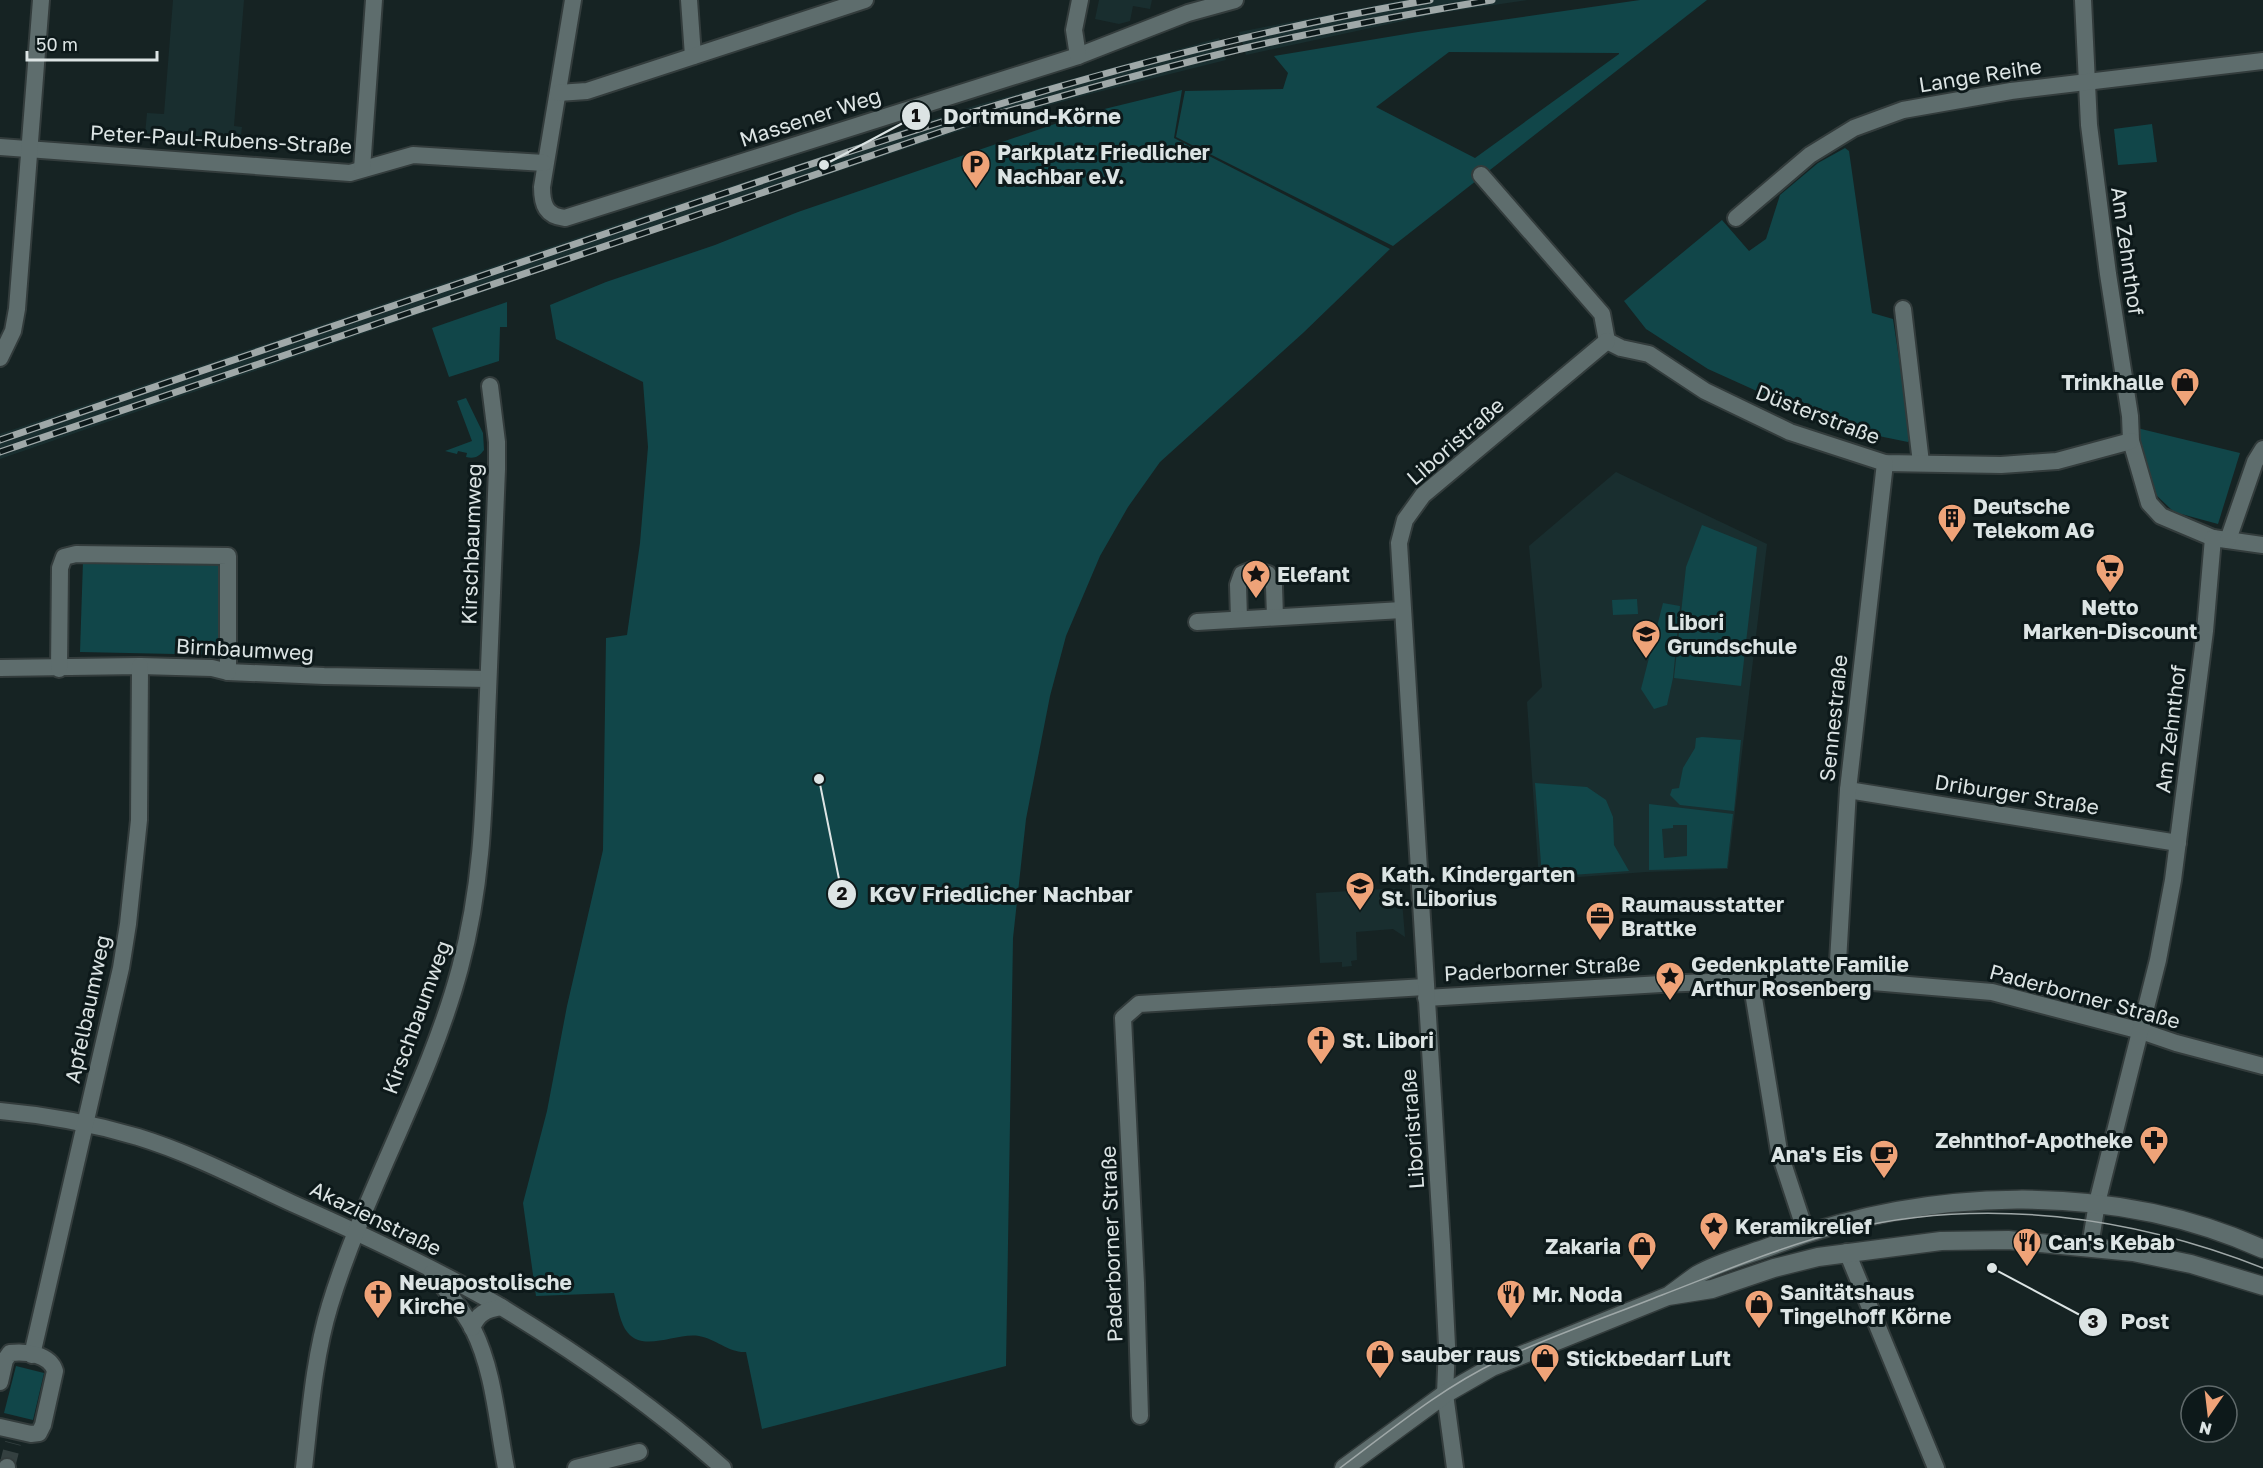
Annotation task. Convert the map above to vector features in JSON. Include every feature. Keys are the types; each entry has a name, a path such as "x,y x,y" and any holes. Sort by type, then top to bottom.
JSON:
{"main road":[{"path":"1668,1296 1698,1274 1806,1233 1859,1218 1917,1207 2008,1200 2097,1203 2163,1216 2236,1237 2263,1249"},
{"path":"1344,1468 1445,1394 1492,1367 1668,1296 1712,1289 1774,1268 1847,1252 1952,1241 2008,1240 2090,1246 2191,1264 2263,1286"}],"street":[{"path":"0,358 13,331 17,309 41,0"},
{"path":"362,169 374,0"},
{"path":"544,164 573,0"},
{"path":"689,0 693,56"},
{"path":"558,93 587,91 835,5 865,0"},
{"path":"1078,56 1074,30 1080,0"},
{"name":"Massener Weg","path":"544,164 542,199 544,208 550,214 565,218 1078,56 1188,13 1235,0"},
{"name":"Am Zehnthof","path":"2083,0 2089,125 2108,274 2130,416 2131,441 2149,503 2162,516 2220,539 2205,631 2173,880 2158,960 2097,1203 2090,1246"},
{"name":"Lange Reihe","path":"1736,218 1810,155 1848,131 1874,119 1924,105 2086,82 2263,61"},
{"name":"Peter-Paul-Rubens-Straße","path":"0,147 336,173 350,173 412,155 544,164"},
{"path":"1482,175 1602,314 1607,341"},
{"path":"1903,309 1921,463"},
{"name":"Düsterstraße","path":"1607,341 1621,348 1649,354 1706,391 1790,432 1885,463 2001,465 2057,461 2131,441"},
{"name":"Liboristraße","path":"1455,1468 1445,1394 1447,1346 1399,543 1405,520 1423,495 1607,341"},
{"name":"Kirschbaumweg","path":"304,1468 321,1340 329,1307 356,1232 444,1019 470,929 479,881 483,837 497,469 497,442 490,386"},
{"path":"2263,449 2220,539 2263,545"},
{"name":"Sennestraße","path":"1837,979 1848,790 1885,463"},
{"path":"59,669 60,568 64,557 75,554 228,556 228,672"},
{"path":"1239,619 1238,585 1242,574 1252,570 1268,574 1274,586 1275,617"},
{"path":"1197,622 1402,610"},
{"name":"Birnbaumweg","path":"0,668 59,669 71,666 140,666 212,668 228,672 489,679"},
{"name":"Apfelbaumweg","path":"32,1355 121,968 136,857 140,782 140,666"},
{"name":"Driburger Straße","path":"1848,790 2178,843"},
{"name":"Paderborner Straße","path":"1140,1416 1123,1018 1138,1004 1751,980 1837,979 1992,992 2263,1066"},
{"path":"1751,980 1779,1151 1806,1233"},
{"name":"Akazienstraße","path":"0,1111 86,1124 138,1137 188,1155 356,1232 501,1307 546,1335 639,1400 723,1468"},
{"path":"1847,1252 1936,1468"},
{"path":"428,1268 454,1299 472,1328 489,1377 506,1468"},
{"path":"472,1328 476,1318 483,1312 501,1307"},
{"path":"0,1382 5,1360 10,1353 19,1352 46,1358 55,1371 44,1425 39,1433 10,1434"},
{"path":"576,1468 639,1452"}],"shaded area":[{"path":"173,0 244,0 234,126 242,127 240,143 145,134 147,113 164,114"},
{"path":"1099,0 1152,0 1150,9 1133,6 1130,21 1119,24 1095,19"},
{"path":"1403,0 1528,0 1440,13 1246,55 1239,32"},
{"path":"1640,0 1707,0 1393,246 1176,137 1185,91 1283,89 1288,73 1274,56 1418,32","holes":["1449,52 1619,53 1475,158 1376,107"]},
{"path":"1219,38 1226,60 968,128 668,228 0,459 0,434 659,210 977,105"},
{"path":"1182,90 1174,138 1390,249 1303,333 1160,462 1128,507 1100,556 1066,636 1050,696 1026,819 1013,938 1006,1366 762,1429 746,1352 734,1350 699,1336 649,1342 632,1337 625,1329 614,1293 536,1296 523,1203 547,1111 567,1006 603,850 606,638 627,635 640,543 648,447 643,382 556,339 550,305 606,282 715,245 798,212 1084,114"},
{"path":"2152,124 2157,162 2118,165 2114,129"},
{"path":"1845,148 1849,151 1872,313 1893,319 1911,438 1908,442 1854,431 1799,410 1708,369 1646,329 1624,301 1722,220 1749,251 1766,239 1780,195 1818,163"},
{"path":"507,302 507,327 500,327 499,361 449,377 432,328"},
{"path":"466,398 483,433 484,450 474,458 466,457 467,453 458,451 457,454 445,451 472,441 457,401"},
{"path":"2137,428 2240,453 2218,524 2174,512 2155,494"},
{"name":"Libori Grundschule","path":"1616,472 1767,544 1728,869 1539,880 1527,702 1542,687 1529,546"},
{"path":"1702,525 1757,547 1741,686 1674,678 1686,567"},
{"path":"83,561 224,562 223,655 80,652"},
{"path":"1637,599 1638,614 1613,615 1612,600"},
{"path":"1663,603 1680,606 1673,678 1667,705 1654,709 1641,689"},
{"path":"1696,738 1741,740 1734,811 1680,805 1670,795 1672,789 1679,788 1683,768 1695,748"},
{"path":"1535,783 1587,787 1606,800 1613,817 1614,845 1629,871 1542,877"},
{"path":"1649,804 1733,814 1727,868 1649,870","holes":["1673,825 1687,825 1687,856 1664,858 1662,829 1673,828"]},
{"name":"Kath. Kindergarten St. Liborius","path":"1401,888 1405,937 1393,929 1356,932 1357,960 1351,961 1352,966 1342,967 1342,962 1320,963 1316,893"},
{"path":"16,1366 44,1373 33,1420 4,1413"}],"tunnel":[{"path":"7,1467 13,1443"}],"tram line":[{"path":"1340,1468 1436,1397 1498,1361 1752,1260 1845,1230 1898,1220 1951,1214 2004,1213 2057,1217 2110,1224 2162,1235 2263,1268"}],"railway":[{"path":"0,440 929,126 1027,96 1227,42 1328,19 1430,0"},
{"path":"0,452 976,120 1219,54 1373,21 1492,0"}],"place":[{"name":"Dortmund-Körne","path":"824,165"},
{"name":"Parkplatz Friedlicher Nachbar e.V.","path":"976,190"},
{"name":"Trinkhalle","path":"2185,408"},
{"name":"Deutsche Telekom AG","path":"1952,544"},
{"name":"Netto Marken-Discount","path":"2110,594"},
{"name":"Elefant","path":"1256,600"},
{"name":"Libori Grundschule","path":"1646,660"},
{"name":"KGV Friedlicher Nachbar","path":"819,779"},
{"name":"Kath. Kindergarten St. Liborius","path":"1360,912"},
{"name":"Raumausstatter Brattke","path":"1600,942"},
{"name":"Gedenkplatte Familie Arthur Rosenberg","path":"1670,1002"},
{"name":"St. Libori","path":"1321,1066"},
{"name":"Zehnthof-Apotheke","path":"2154,1166"},
{"name":"Ana's Eis","path":"1884,1180"},
{"name":"Keramikrelief","path":"1714,1252"},
{"name":"Post","path":"1992,1268"},
{"name":"Can's Kebab","path":"2027,1268"},
{"name":"Zakaria","path":"1642,1272"},
{"name":"Neuapostolische Kirche","path":"378,1320"},
{"name":"Mr. Noda","path":"1511,1320"},
{"name":"Sanitätshaus Tingelhoff Körne","path":"1759,1330"},
{"name":"sauber raus","path":"1380,1380"},
{"name":"Stickbedarf Luft","path":"1545,1384"}]}
